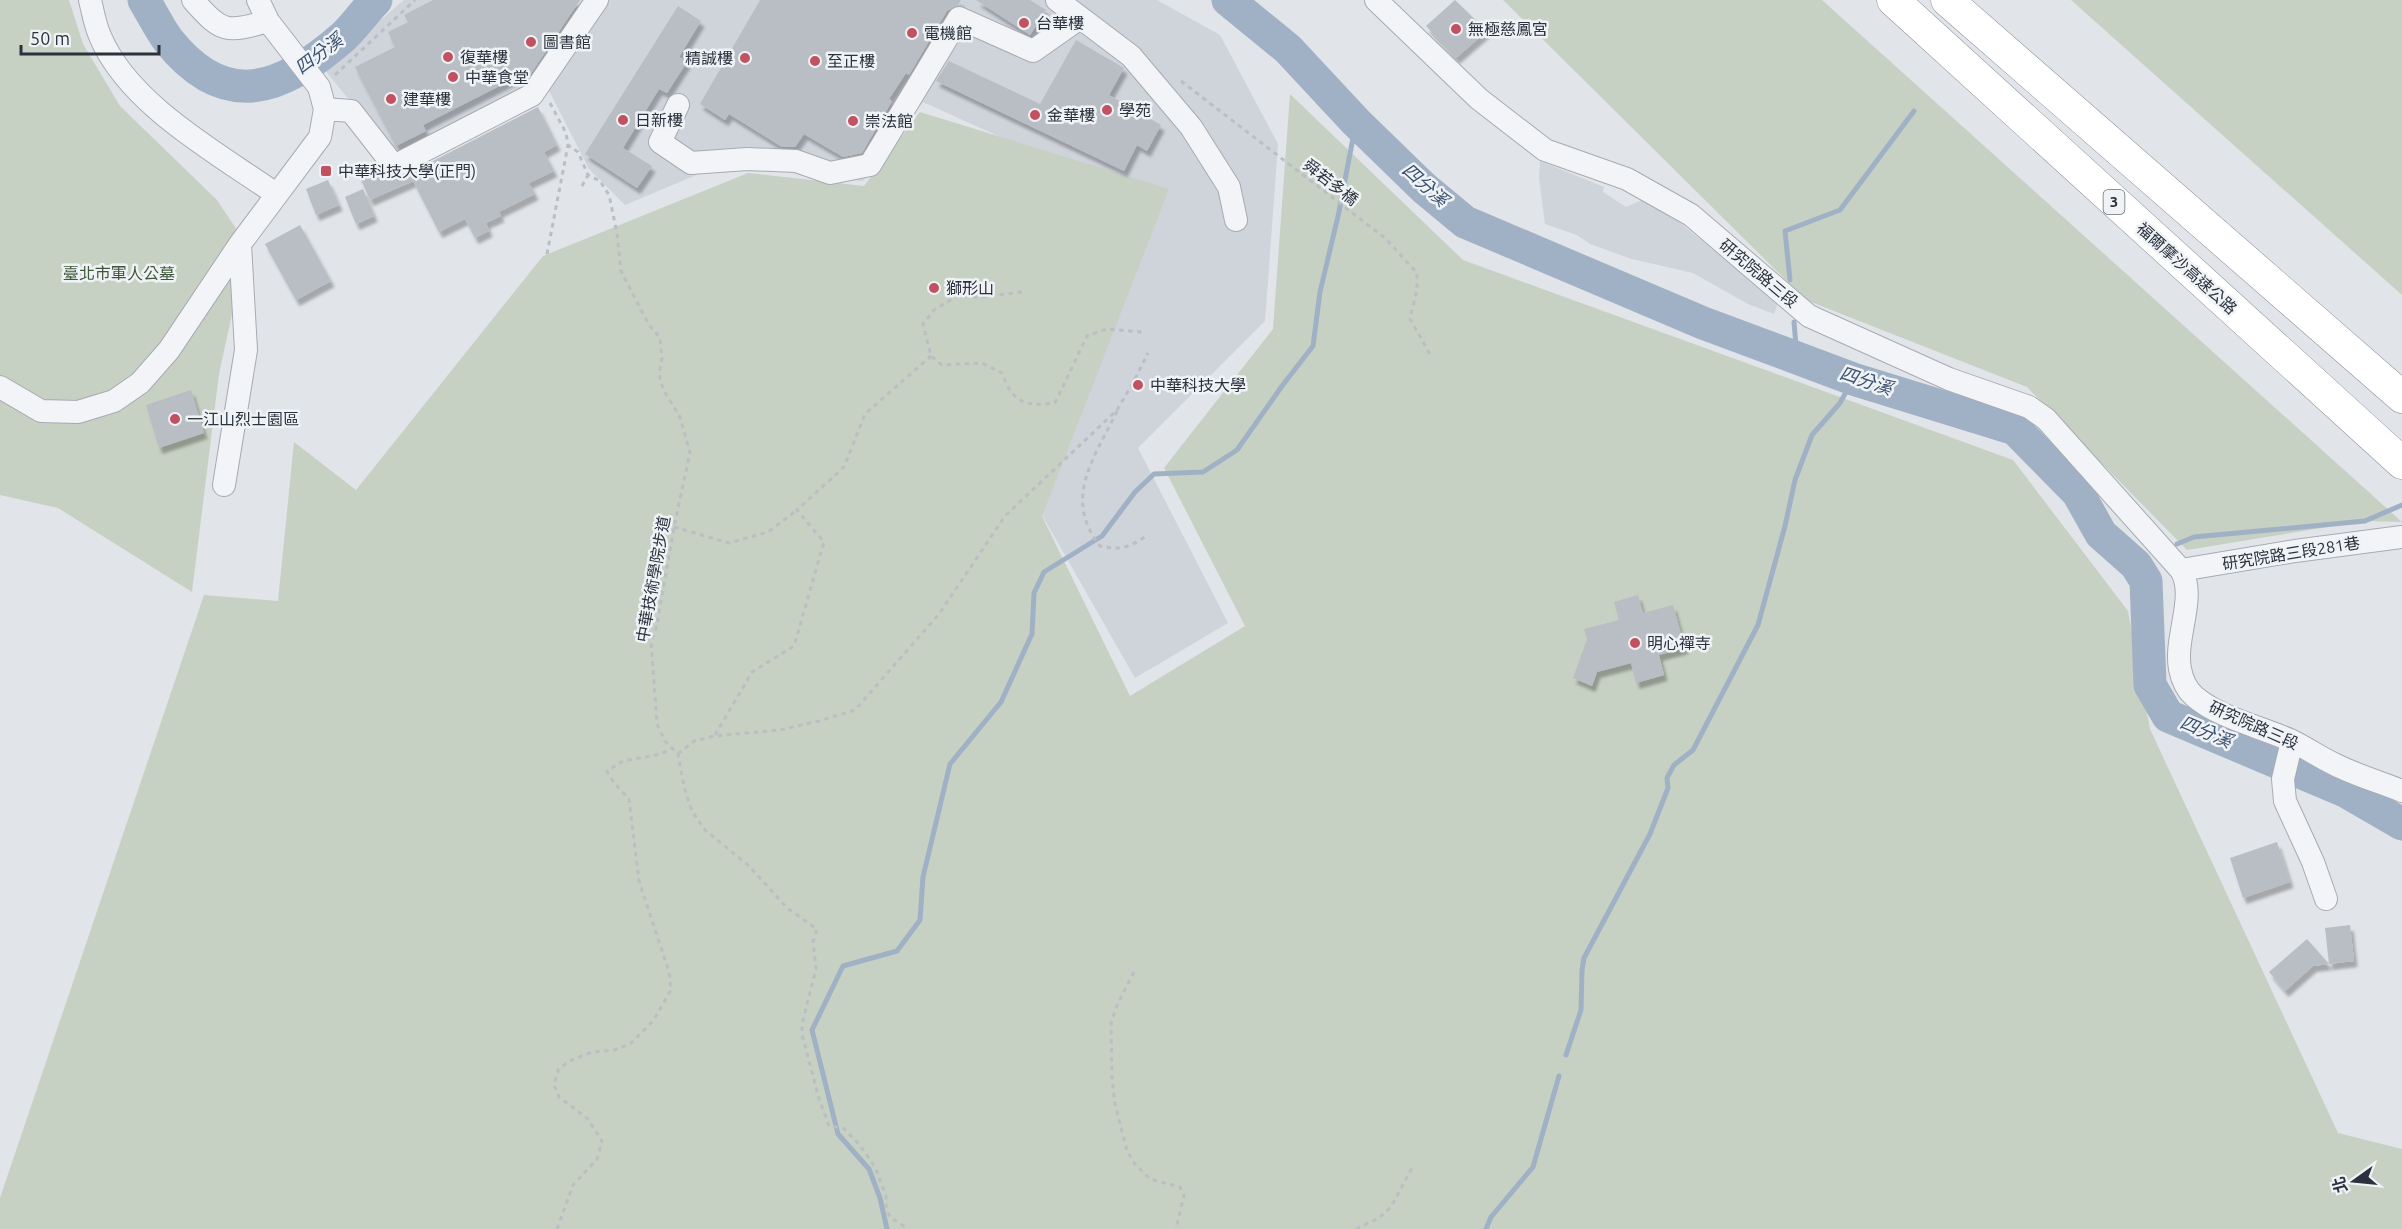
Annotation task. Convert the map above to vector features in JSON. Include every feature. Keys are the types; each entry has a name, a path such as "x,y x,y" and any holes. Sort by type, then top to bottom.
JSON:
{"highway":[{"path":"1947,0 2402,397"},
{"name":"福爾摩沙高速公路","path":"1896,2 2402,463"}],"street":[{"path":"90,0 100,35 119,70 150,104 276,194"},
{"path":"193,0 211,21 224,28 238,30 268,21"},
{"path":"0,387 41,411 78,412 114,400 140,383 169,350 240,244 320,137 325,109 317,84 268,21 258,0"},
{"path":"325,109 351,111 394,166 535,92 597,0"},
{"path":"1057,0 1131,56 1191,127 1229,187 1236,220"},
{"name":"研究院路三段","path":"1376,0 1479,99 1545,150 1627,178 1691,215 1809,315 1949,379 2029,407 2057,429 2181,570 2186,579 2188,591 2182,620 2179,665 2188,690 2196,698 2217,710 2291,746 2402,791"},
{"path":"678,105 660,142 691,163 747,159 796,161 830,173 870,165 959,18 1032,51 1080,18"},
{"path":"224,485 246,350 240,244"},
{"name":"研究院路三段281巷","path":"2181,570 2295,551 2402,537"},
{"path":"2291,746 2283,779 2285,801 2313,862 2326,899"}],"path":[{"path":"317,84 344,67 415,0"},
{"name":"舜若多橋","path":"1180,80 1385,238 1418,273 1410,319 1431,356"},
{"path":"535,92 548,99 566,133 568,145 547,254"},
{"path":"568,145 578,152 588,175 600,181 609,195 617,233 621,271 649,326 660,338 664,336"},
{"path":"582,186 588,175"},
{"path":"1022,292 981,297 957,296 934,310 923,324 931,356 942,365 982,363 1002,373 1008,389 1018,400 1039,405 1055,404 1087,336 1107,329 1143,332"},
{"name":"中華技術學院步道","path":"660,338 662,358 659,374 663,389 680,417 690,453 674,526 657,625 651,642 654,716 662,736 678,754"},
{"path":"1148,353 1090,463 1083,484 1084,512 1089,532 1100,546 1116,550 1131,546 1148,535"},
{"path":"674,526 729,543 768,532 797,510 844,467 865,414 931,356"},
{"path":"908,1229 890,1217 886,1208 886,1196 875,1167 859,1144 843,1128 829,1126 819,1099 802,1034 802,1024 816,969 813,942 817,929 788,908 749,866 704,829 692,811 684,787 678,754 694,741 714,736 780,730 855,710 939,614 1005,516 1080,447 1118,407"},
{"path":"714,736 752,672 794,646 824,542 797,510"},
{"path":"557,1229 573,1185 597,1159 602,1141 588,1119 560,1097 554,1085 558,1070 569,1062 592,1052 615,1050 631,1043 653,1021 671,990 669,972 639,881 629,799 614,783 607,771 623,761 661,754 672,748"},
{"path":"1134,972 1111,1023 1115,1104 1127,1151 1135,1164 1150,1179 1180,1186 1184,1194 1176,1229"},
{"path":"1356,1229 1379,1218 1391,1207 1413,1166"}],"shaded area":[{"name":"中華科技大學","path":"404,0 1157,0 1220,35 1278,144 1265,321 1138,448 1228,623 1135,678 1034,501 1137,199 923,102 863,181 823,178 754,167 701,173 625,205 589,169 543,79 395,156 324,69"},
{"path":"1540,161 1604,187 1603,192 1626,207 1642,200 1679,222 1778,303 1774,314 1748,304 1693,273 1632,259 1545,224 1539,178"}],"green space":[{"name":"臺北市軍人公墓","path":"0,0 69,0 83,44 120,106 217,200 247,245 219,374 192,592 58,508 0,495"},
{"path":"1503,0 1822,0 2402,522 2365,521 2187,550 2027,387 1806,300"},
{"path":"2071,0 2402,0 2402,295"},
{"path":"1290,94 1463,260 2013,460 2128,611 2150,729 2338,1133 2402,1149 2402,1229 0,1229 0,1198 204,595 278,601 294,442 356,490 543,256 748,173 864,186 920,112 1169,189 1042,516 1130,696 1245,626 1164,468 1273,329"}],"building":[{"path":"433,0 580,0 528,78 525,73 423,125 426,131 396,146 355,67 395,47 388,32 408,22 404,15"},
{"path":"760,0 961,0 958,5 947,11 909,75 906,73 889,99 892,101 862,153 843,157 804,134 795,147 782,147 729,114 725,120 700,104"},
{"name":"台華樓","path":"976,0 1030,0 1046,10 1030,35"},
{"name":"無極慈鳳宮","path":"1455,0 1487,31 1456,58 1426,26"},
{"name":"日新樓","path":"678,6 701,21 679,57 687,62 667,93 659,89 623,148 652,166 637,188 585,154"},
{"path":"1076,40 1124,68 1109,95 1161,125 1147,151 1137,145 1124,171 936,81 949,61 1040,104"},
{"path":"538,107 557,145 544,152 554,171 529,183 535,194 499,212 501,216 486,223 489,231 475,238 465,219 439,232 413,181 370,200 358,173 376,165 388,178 400,178"},
{"path":"328,180 339,205 316,215 306,189"},
{"path":"363,189 374,216 356,224 345,197"},
{"path":"300,225 331,281 296,300 265,244"},
{"name":"一江山烈士園區","path":"191,390 204,433 159,448 146,405"},
{"name":"明心禪寺","path":"1638,595 1643,613 1673,605 1685,648 1659,655 1664,675 1636,683 1631,663 1597,672 1592,686 1573,678 1587,639 1584,629 1619,620 1614,602"},
{"path":"2277,842 2290,882 2243,898 2230,858"},
{"path":"2350,925 2354,961 2313,966 2285,991 2269,972 2307,939 2329,964 2325,928"}],"waterway":[{"name":"四分溪","path":"144,0 168,40 189,63 211,78 232,85 254,86 275,81 320,56 343,37 376,0"},
{"name":"四分溪","path":"1228,0 1288,49 1356,122 1424,188 1465,222 1703,323 1853,379 2015,429 2078,493 2101,534 2136,565 2146,581 2150,685 2168,716 2345,791 2402,824"},
{"path":"1790,280 1785,231 1840,210 1914,111"},
{"path":"887,1229 880,1198 869,1169 838,1134 812,1030 843,966 897,951 920,920 923,877 950,764 1001,702 1032,634 1034,593 1044,572 1102,536 1135,492 1154,474 1203,472 1237,450 1313,346 1320,292 1339,212 1356,122"},
{"path":"1794,322 1797,358"},
{"path":"1566,1055 1581,1010 1584,958 1650,834 1668,788 1667,778 1674,765 1693,750 1758,625 1795,480 1812,435 1840,403 1853,379"},
{"path":"2177,544 2194,537 2365,521 2402,505"},
{"path":"2136,565 2145,562"},
{"path":"1486,1229 1491,1217 1533,1167 1559,1076"}],"place":[{"name":"台華樓","path":"1024,23"},
{"name":"無極慈鳳宮","path":"1456,29"},
{"name":"電機館","path":"912,33"},
{"name":"圖書館","path":"531,42"},
{"name":"復華樓","path":"448,57"},
{"name":"精誠樓","path":"745,58"},
{"name":"至正樓","path":"815,61"},
{"name":"中華食堂","path":"453,77"},
{"name":"建華樓","path":"391,99"},
{"name":"學苑","path":"1107,110"},
{"name":"金華樓","path":"1035,115"},
{"name":"日新樓","path":"623,120"},
{"name":"崇法館","path":"853,121"},
{"name":"中華科技大學(正門)","path":"326,171"},
{"name":"獅形山","path":"934,288"},
{"name":"中華科技大學","path":"1138,385"},
{"name":"一江山烈士園區","path":"175,419"},
{"name":"明心禪寺","path":"1635,643"}]}
